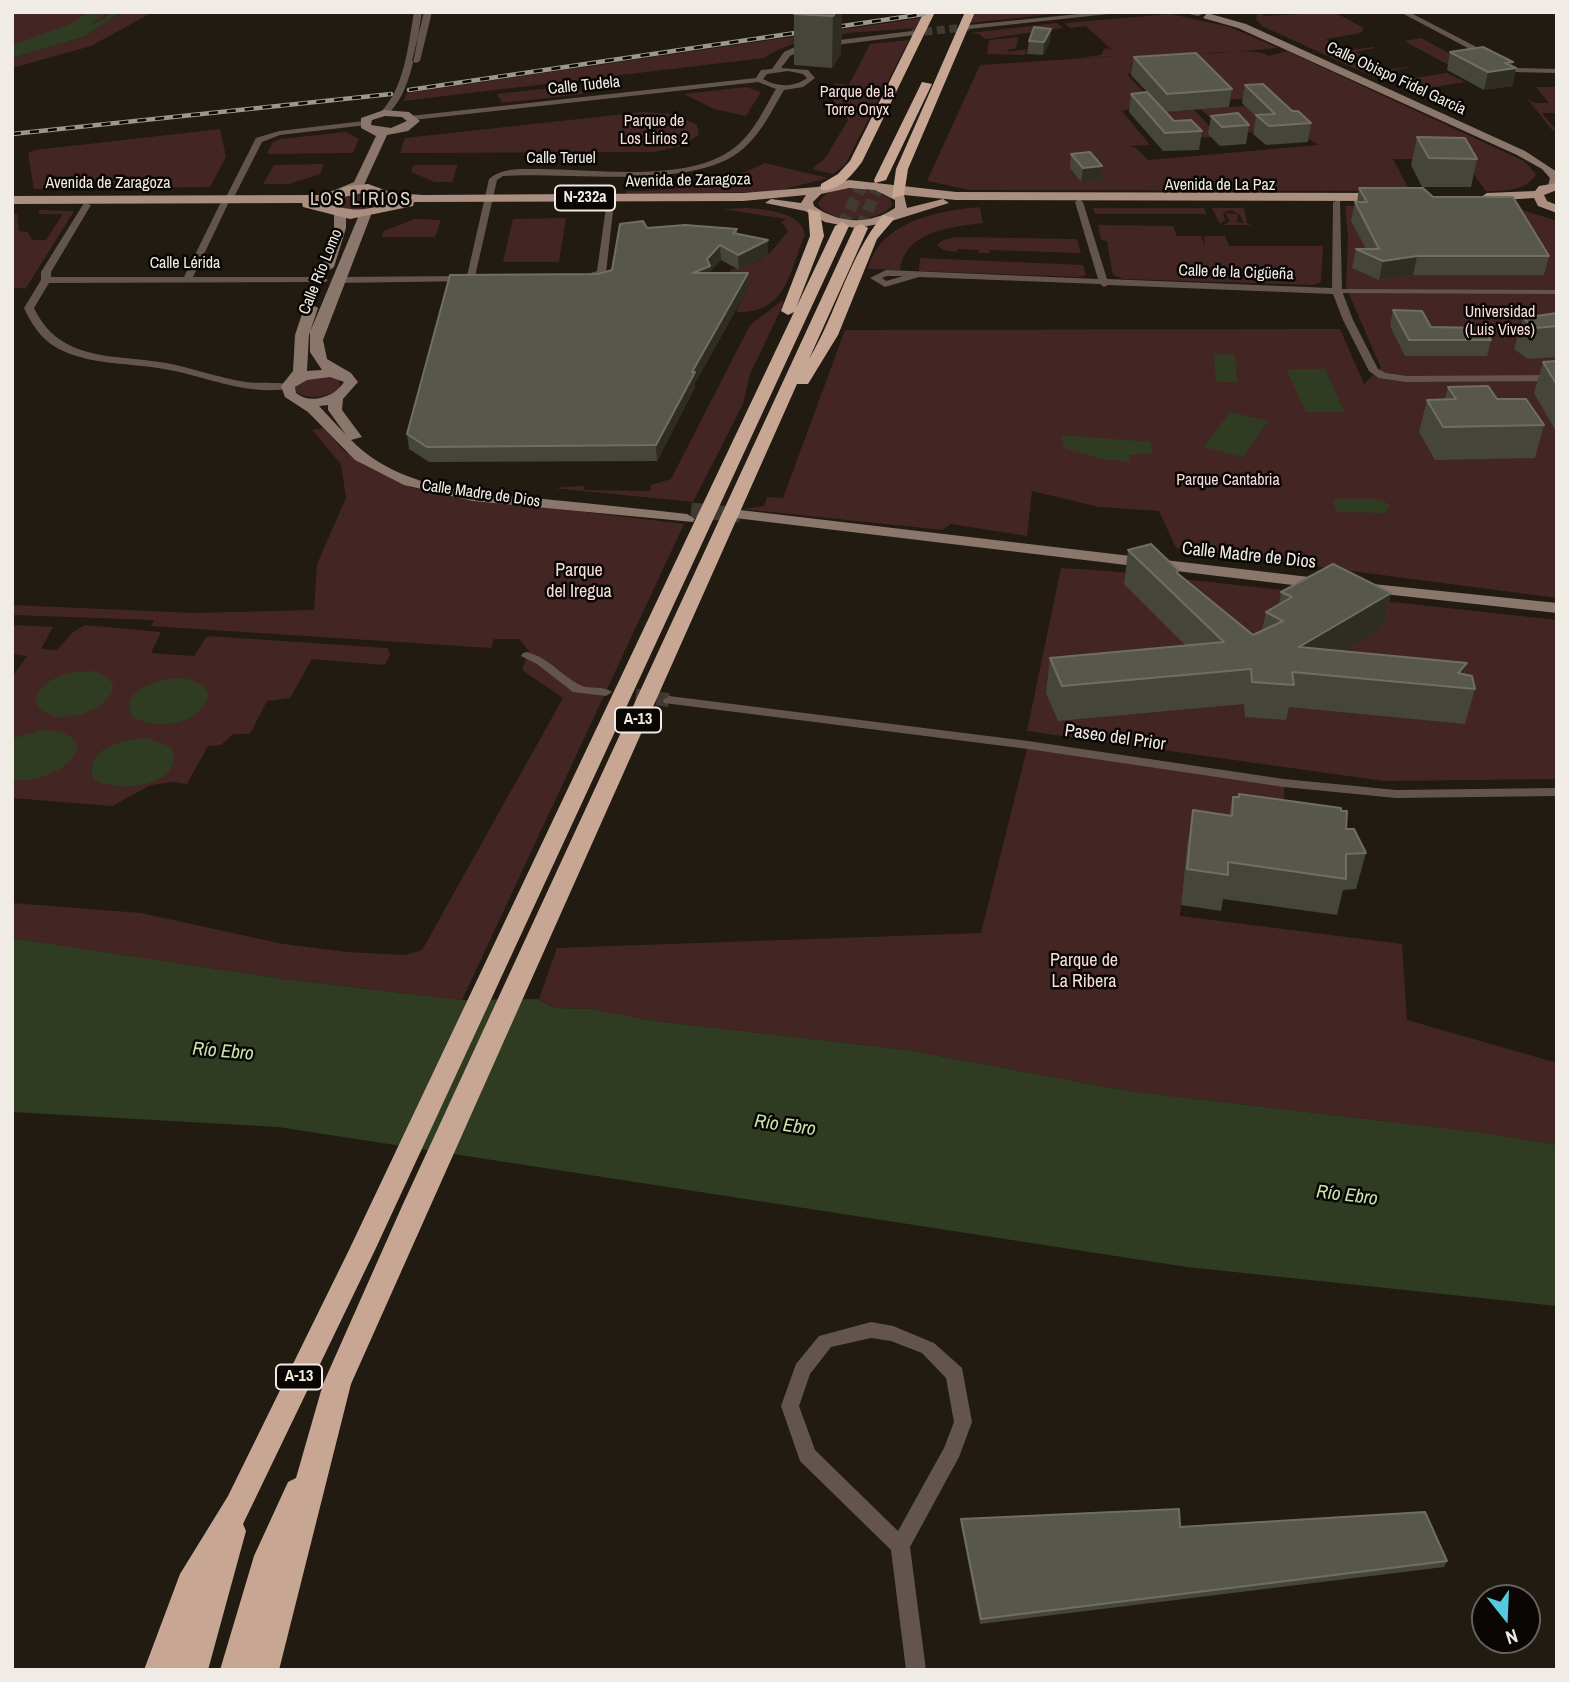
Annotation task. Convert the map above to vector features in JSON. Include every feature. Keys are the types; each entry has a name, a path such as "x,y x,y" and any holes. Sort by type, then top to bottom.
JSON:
{"highway":[{"path":"821,189 843,177 856,162 914,36 930,12"},
{"path":"894,118 942,12"},
{"path":"880,180 957,12"},
{"path":"896,193 901,172 966,31 970,12"},
{"path":"927,114 931,73"},
{"path":"868,133 900,87 910,78"},
{"path":"724,479 735,440 817,236 811,210"},
{"path":"775,415 794,395 831,335 871,238 892,216"},
{"name":"A-13","path":"236,1670 269,1556 318,1445 337,1384 551,907 716,519 713,505 724,479 842,226"},
{"name":"A-13","path":"192,1670 238,1505 362,1250 525,903 716,519 775,415 861,228"},
{"path":"263,1670 318,1445"},
{"path":"160,1670 191,1584 238,1505"}],"main road":[{"path":"1199,14 1231,12"},
{"name":"Calle Obispo Fidel García","path":"1231,12 1251,26 1557,165"},
{"name":"Calle Obispo Fidel García","path":"1199,14 1242,26 1521,153 1550,170 1556,178 1554,186"},
{"path":"377,189 372,181 391,138 412,124 413,118 397,105 384,113 367,118 364,124 379,131 402,129"},
{"path":"332,199 359,184 382,136 379,131"},
{"name":"N-232a","path":"821,189 861,184 896,193"},
{"path":"1476,200 1547,203 1554,186"},
{"name":"N-232a","path":"377,189 391,200 365,215 340,214 332,199 377,189"},
{"path":"811,210 807,202 821,189"},
{"name":"Avenida de Zaragoza","path":"391,200 743,197 821,189"},
{"path":"892,216 903,204 896,193"},
{"name":"Avenida de La Paz","path":"892,216 961,201 1337,202 1393,199 956,196 896,193"},
{"name":"Avenida de Zaragoza","path":"12,202 316,204 332,199"},
{"name":"Avenida de Zaragoza","path":"489,200 775,203 811,210"},
{"name":"Avenida de Zaragoza","path":"12,202 87,205 227,202"},
{"name":"N-232a","path":"811,210 848,222 892,216"},
{"name":"Calle Río Lomo","path":"338,374 320,363 314,350 340,214"},
{"name":"Calle Río Lomo","path":"292,383 300,371 302,335 365,215"},
{"path":"292,383 312,374 338,374 351,382 348,391 336,399 304,402"},
{"name":"Calle Madre de Dios","path":"292,383 289,396 319,412 345,443 369,463 410,484 465,495 716,519"},
{"name":"Calle Madre de Dios","path":"336,399 335,410 357,439 379,458 419,475 470,487 1043,557 1104,559 1557,608"}],"street":[{"path":"397,105 418,12"},
{"path":"403,82 420,52 428,12"},
{"path":"966,31 1124,12"},
{"path":"1184,12 1199,14"},
{"path":"1403,12 1519,70 1557,68"},
{"path":"776,69 792,51 813,45 914,36"},
{"path":"783,59 809,75 809,81 781,88 759,80 764,72 776,69 799,70"},
{"name":"Calle Tudela","path":"413,118 759,80"},
{"name":"Calle Teruel","path":"489,200 493,179 501,174 658,172 702,165 726,157 747,140 781,88"},
{"path":"187,279 259,140 364,124"},
{"name":"Avenida de La Paz","path":"901,172 902,184 906,187 956,196"},
{"name":"Calle Lérida","path":"46,280 187,279 325,292 476,279 489,200"},
{"path":"575,278 598,276 602,269 610,202"},
{"path":"1080,202 1104,284"},
{"path":"1337,202 1337,291 1348,320 1374,371 1382,376 1406,379 1557,378"},
{"path":"87,205 46,272 46,280 29,309 32,320 42,332 58,343 89,356 163,365 255,388 292,383"},
{"name":"Calle de la Cigüeña","path":"915,276 1337,291 1557,292"},
{"path":"527,656 541,661 579,689 606,692"},
{"name":"Paseo del Prior","path":"669,700 1028,745 1297,784 1396,794 1557,792"},
{"path":"900,1546 807,1455 790,1406 802,1370 825,1341 871,1330 893,1334 928,1348 955,1374 963,1422 952,1451 900,1546 916,1670"}],"green space":[{"path":"12,12 111,12 103,20 12,47"},
{"path":"121,12 153,12 91,46 12,68 12,58 86,36"},
{"path":"974,12 1072,12 970,23"},
{"path":"1258,12 1266,16 1334,12 1364,28 1361,33 1326,39 1346,51 1375,48 1356,52 1387,69 1412,67 1369,75 1262,26 1256,19"},
{"path":"1171,14 1230,27 1278,48 1235,52 1262,53 1269,56 1287,51 1524,161 1536,174 1521,187 1486,191 1463,159 1393,159 1410,191 970,190 927,181 980,65 1117,56 1077,58 1101,55 1105,48 1112,50 1086,26 1070,28 1064,23","holes":["1181,69 1223,100 1241,99 1319,145 1148,160 1136,148 1129,146 1150,145 1122,111 1154,104 1127,74"]},
{"path":"921,18 916,28 837,34 799,42 764,58 403,101 407,93"},
{"path":"1057,23 1063,28 985,39 979,34 969,33"},
{"path":"1019,37 1015,49 1009,49 1008,52 1027,49 1025,55 987,54 989,40"},
{"path":"1421,38 1471,65 1454,68 1404,41"},
{"name":"Parque de la Torre Onyx","path":"909,40 845,165 833,174 812,169 826,157 848,120 830,96 836,87 833,83 849,85 870,44"},
{"path":"1447,73 1465,82 1417,90 1400,80"},
{"path":"578,85 583,94 502,103 497,94"},
{"path":"746,87 761,92 746,116 714,109 684,94"},
{"path":"1536,87 1557,87 1557,113 1542,113 1556,130 1552,130 1526,97 1534,103 1549,103"},
{"path":"1245,106 1272,132 1224,133 1201,109"},
{"path":"1194,110 1216,133 1211,137 1172,140 1148,113"},
{"name":"Parque de Los Lirios 2","path":"643,112 674,114 697,125 699,135 682,146 654,152 400,153 405,138"},
{"path":"220,129 226,157 210,187 34,189 28,153 35,150"},
{"path":"346,132 359,139 353,153 267,154 272,143 280,139"},
{"path":"765,163 828,178 773,192 626,194 626,191 662,190 715,182"},
{"path":"324,164 320,174 289,184 263,184 274,165"},
{"path":"413,165 458,165 452,182 435,182 411,172"},
{"path":"856,188 878,192 891,200 892,205 876,216 854,219 832,215 818,204 829,193"},
{"path":"360,190 382,194 386,201 374,208 360,211 345,210 332,205 334,199"},
{"path":"1345,206 1516,208 1557,221 1557,598 1176,548 1159,511 1099,507 1032,491 1027,536 951,524 942,530 743,509 764,506 767,497 783,498 845,330 1340,329 1364,384 1381,368 1346,287 1348,236"},
{"path":"980,207 983,223 944,229 920,239 904,257 900,270 868,269 875,253 898,229 929,216"},
{"path":"1093,208 1204,208 1206,214 1095,214"},
{"path":"1212,208 1244,208 1247,223 1251,225 1224,225 1230,221 1225,213 1238,214 1237,222 1244,223 1239,214 1231,210 1223,213 1225,220 1220,224"},
{"path":"722,209 774,211 791,217 798,221 805,235 791,274 777,297 754,311 736,312 748,288 732,279 730,270 764,258 788,231 781,222 786,219"},
{"path":"40,210 74,211 26,288 12,288 12,216 17,213 19,231 28,232 32,240 46,240 63,214 38,214"},
{"path":"566,218 559,262 503,262 513,219"},
{"path":"415,219 441,220 435,237 381,237 384,231"},
{"path":"1098,225 1173,226 1177,236 1201,236 1205,246 1204,236 1225,236 1229,246 1323,246 1321,282 1313,285 1124,279 1113,275 1107,241 1101,240"},
{"path":"956,237 1077,239 1081,253 990,250 990,253 979,253 979,250 958,249 957,252 943,250 937,245 943,240"},
{"path":"920,258 1083,265 1086,275 1080,277 919,271"},
{"path":"783,300 750,374 743,404 693,502 553,488 584,486 584,490 651,491 651,485 671,479 750,325"},
{"path":"320,375 339,379 340,389 318,397 296,392 295,388 300,381"},
{"name":"Parque del Iregua","path":"324,428 343,450 364,465 413,488 461,497 684,524 462,1000 283,979 12,938 12,903 141,913 283,944 347,952 405,955 422,950 563,698 522,670 529,651 519,639 494,639 491,648 151,626 154,620 12,615 12,605 194,613 314,610 317,564 346,498 341,464 312,430"},
{"path":"1061,568 1557,620 1557,779 1384,781 1027,731"},
{"path":"12,625 53,627 41,649 57,650 73,632 85,625 161,632 151,653 194,656 207,636 388,648 390,655 385,665 312,659 290,698 267,701 250,734 233,734 221,745 208,746 187,784 173,782 151,785 112,806 12,798 12,677 27,656 12,654"},
{"name":"Parque de La Ribera","path":"1028,745 1284,783 1284,837 1187,847 1180,916 1402,944 1407,1020 1557,1063 1557,1145 1477,1132 1128,1091 907,1050 655,1021 591,1009 555,1008 539,999 557,948 981,933"}],"water":[{"path":"111,12 121,12 86,36 12,58 12,47 103,20"},
{"path":"1214,354 1235,355 1237,383 1216,381"},
{"path":"1286,369 1325,369 1344,412 1306,412"},
{"path":"1230,412 1268,421 1243,457 1204,447"},
{"path":"1061,435 1151,442 1152,453 1130,455 1129,462 1102,459 1064,448"},
{"path":"1332,499 1381,499 1390,506 1385,513 1337,512"},
{"path":"91,671 105,676 114,688 99,705 88,712 62,717 50,715 41,709 35,699 51,680 66,674"},
{"path":"182,678 198,683 209,694 197,713 176,723 165,724 142,721 132,716 130,706 137,692 154,683"},
{"path":"40,730 62,733 74,739 77,748 73,757 64,766 49,774 32,779 12,780 12,739"},
{"path":"147,738 171,747 174,760 170,770 160,778 133,786 105,784 94,779 92,768 100,753 117,743"},
{"name":"Río Ebro","path":"12,938 283,979 462,1000 538,999 555,1008 591,1009 655,1021 907,1050 1128,1091 1477,1132 1557,1145 1557,1306 1187,1267 278,1127 12,1112"}],"building":[{"path":"794,12 836,12 833,16"},
{"path":"1034,27 1051,29 1044,42 1029,41"},
{"path":"1483,47 1513,62 1505,63 1516,68 1488,72 1450,52"},
{"path":"1196,53 1232,89 1167,94 1134,57"},
{"path":"1263,84 1292,111 1298,111 1311,123 1269,126 1256,115 1275,114 1245,85"},
{"path":"1147,92 1174,121 1191,120 1202,131 1165,133 1131,94"},
{"path":"1238,113 1249,125 1222,127 1211,116"},
{"path":"1417,137 1465,138 1477,159 1429,158"},
{"path":"1090,152 1102,166 1083,168 1071,154"},
{"path":"1359,188 1423,188 1433,197 1513,197 1549,256 1417,256 1383,261 1356,249 1379,249 1355,202 1367,202"},
{"path":"643,221 647,228 685,225 737,229 733,233 768,240 738,255 720,245 707,259 710,266 693,273 748,273 692,372 695,372 656,445 427,447 407,434 450,275 598,274 612,270 620,224"},
{"path":"1393,310 1422,311 1431,327 1485,328 1491,340 1409,340"},
{"path":"1557,313 1557,326 1536,328 1523,318"},
{"path":"1557,361 1557,385 1543,362"},
{"path":"1488,386 1497,399 1526,399 1544,425 1443,427 1427,400 1456,399 1448,387"},
{"path":"1151,544 1178,570 1177,573 1253,635 1283,621 1266,612 1292,597 1281,592 1333,564 1391,593 1299,647 1467,663 1458,673 1472,676 1475,689 1292,672 1294,685 1252,682 1251,669 1062,686 1050,658 1224,642 1128,550"},
{"path":"1239,794 1341,808 1341,811 1347,811 1346,829 1354,829 1366,853 1346,854 1346,879 1228,862 1228,875 1187,869 1193,810 1232,816 1233,797 1239,797"},
{"path":"1179,1509 1180,1527 1425,1512 1447,1561 981,1619 961,1519"}],"waterway":[{"path":"12,50 78,26 100,12"}],"tunnel":[{"path":"912,33 969,27"},
{"path":"842,226 865,179"},
{"path":"861,228 880,180"},
{"path":"691,510 740,515"},
{"path":"615,693 669,700"}],"railway":[{"path":"409,90 924,14"},
{"path":"12,134 391,94"}],"district":[{"name":"LOS LIRIOS","path":"361,200"}],"park label":[{"name":"Universidad (Luis Vives)","path":"1500,322"},
{"name":"Parque Cantabria","path":"1228,481"}]}
